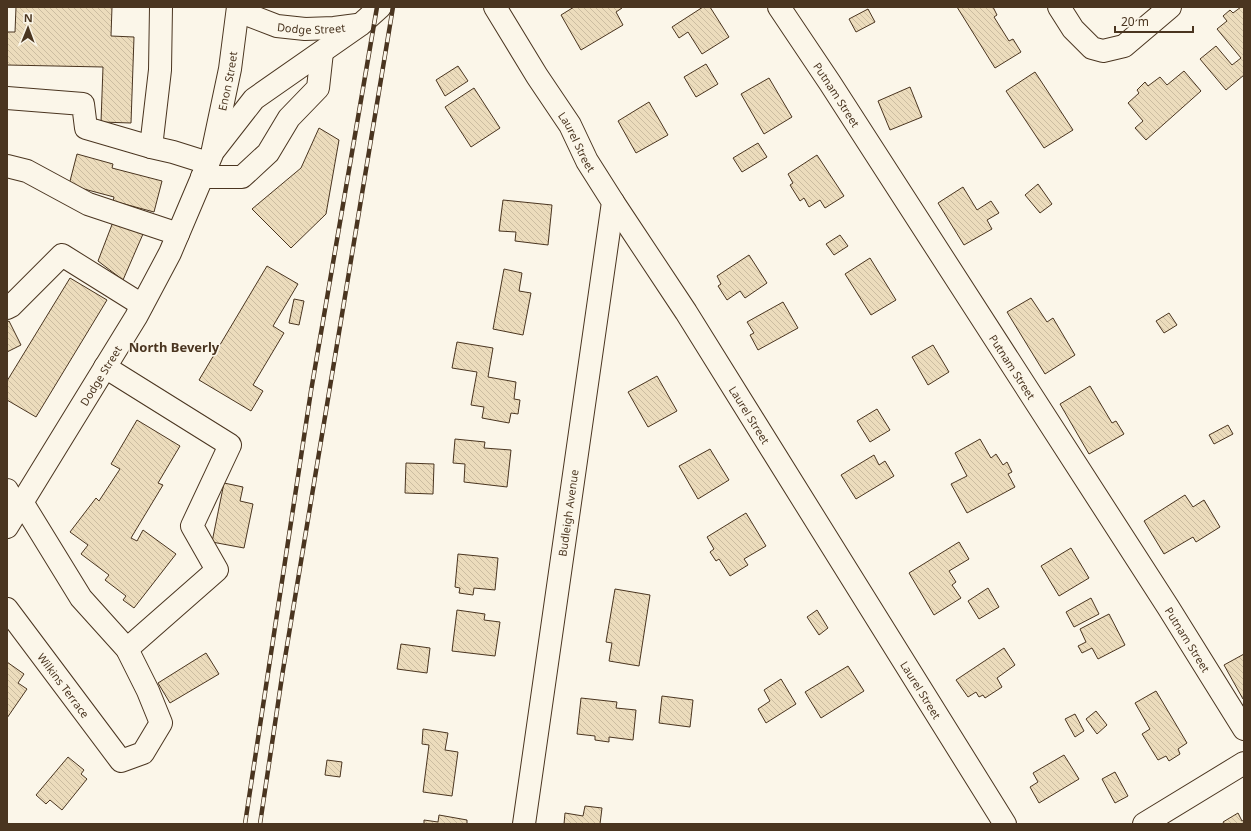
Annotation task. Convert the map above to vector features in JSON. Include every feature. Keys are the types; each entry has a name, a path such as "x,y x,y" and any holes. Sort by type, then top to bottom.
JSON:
{"street":[{"path":"151,147 160,70 161,7"},
{"name":"Dodge Street","path":"238,9 277,26 305,29 360,25 380,7"},
{"name":"Laurel Street","path":"495,7 570,125 588,161 613,202 686,312 1005,824"},
{"name":"Putnam Street","path":"779,7 1168,607 1244,729"},
{"path":"1058,7 1073,29 1092,48 1103,51 1124,46 1170,7"},
{"name":"Enon Street","path":"208,165 230,69 238,9"},
{"path":"208,165 254,99 360,25"},
{"path":"7,98 83,104 86,128 173,152 242,176 268,153 289,118 318,88 322,52"},
{"name":"Dodge Street","path":"13,507 105,367 142,305 170,253 208,165"},
{"path":"7,166 27,171 88,204 178,234"},
{"name":"Budleigh Avenue","path":"524,824 613,202"},
{"path":"7,308 11,306 62,255 142,305"},
{"path":"13,507 81,598 127,650 217,570 192,526 230,444 105,367"},
{"name":"Wilkins Terrace","path":"7,609 121,761 143,753 162,723 148,690 127,650"},
{"path":"1144,824 1244,764"}],"building":[{"path":"16,7 112,7 111,36 134,37 131,123 101,122 103,67 7,65 7,32 15,32"},
{"path":"574,7 621,7 622,8 616,12 623,25 581,50 561,15"},
{"path":"703,7 710,7 729,37 702,54 688,32 679,38 672,27"},
{"path":"957,7 993,7 997,15 994,17 1009,41 1013,39 1021,52 995,68"},
{"path":"1241,7 1244,7 1244,75 1226,90 1200,59 1216,46 1232,65 1241,58 1217,29 1227,21 1223,16 1230,10 1233,13"},
{"path":"868,9 875,22 856,32 849,19"},
{"path":"706,64 718,84 696,97 684,77"},
{"path":"458,66 468,81 445,96 436,80"},
{"path":"1184,71 1201,91 1146,140 1135,128 1143,121 1128,103 1139,93 1137,90 1145,82 1148,86 1160,77 1167,85"},
{"path":"1035,72 1073,130 1044,148 1006,91"},
{"path":"769,78 792,117 764,134 741,94"},
{"path":"910,87 922,117 890,130 878,101"},
{"path":"474,88 500,128 471,147 445,107"},
{"path":"649,102 668,135 636,153 618,121"},
{"path":"319,128 339,140 326,214 291,248 252,209 301,168"},
{"path":"758,143 767,157 742,172 733,158"},
{"path":"77,154 113,164 112,168 162,181 154,212 113,201 114,197 69,185"},
{"path":"817,155 844,196 825,208 820,200 809,207 804,198 800,201 790,185 793,183 788,174"},
{"path":"1038,184 1052,204 1040,213 1025,195"},
{"path":"963,187 977,210 991,201 999,213 987,220 992,229 964,245 938,203"},
{"path":"503,200 552,205 548,245 515,241 516,232 499,231"},
{"path":"113,222 143,234 123,280 98,261"},
{"path":"840,235 848,246 834,255 826,244"},
{"path":"749,255 767,283 745,298 740,291 727,300 718,286 721,284 717,276"},
{"path":"870,258 896,300 871,315 845,274"},
{"path":"267,266 298,284 273,326 284,333 253,385 263,391 251,411 199,380"},
{"path":"504,269 522,273 519,291 531,293 523,335 493,329"},
{"path":"70,278 107,300 36,417 7,400 7,381"},
{"path":"1031,298 1047,322 1053,318 1075,355 1045,374 1007,312"},
{"path":"294,299 304,301 299,325 289,323"},
{"path":"783,302 798,328 758,350 750,335 754,333 747,322"},
{"path":"1169,313 1177,325 1164,333 1156,321"},
{"path":"9,321 21,345 7,352 7,322"},
{"path":"457,342 493,348 488,377 516,382 514,399 520,400 518,414 511,413 509,423 482,418 484,407 471,405 477,372 452,368"},
{"path":"933,345 949,372 928,385 912,357"},
{"path":"657,376 677,411 648,427 628,392"},
{"path":"1090,386 1112,423 1116,421 1124,434 1089,454 1060,404"},
{"path":"877,409 890,430 870,442 857,421"},
{"path":"137,420 180,446 158,483 163,485 131,538 137,541 143,530 176,554 134,608 123,600 126,596 105,580 109,575 81,554 88,545 70,532 96,498 99,501 120,469 111,464"},
{"path":"1228,425 1233,434 1214,444 1209,435"},
{"path":"455,439 485,442 484,448 511,450 507,487 464,482 465,464 453,463"},
{"path":"980,439 991,458 996,454 1003,465 1007,462 1012,472 1008,474 1015,487 967,513 951,484 967,476 955,453"},
{"path":"710,449 729,480 698,499 679,466"},
{"path":"874,455 879,465 885,461 894,476 856,499 841,475"},
{"path":"406,463 434,464 433,494 405,493"},
{"path":"224,483 243,487 240,501 253,504 244,548 212,542"},
{"path":"1185,495 1193,507 1204,500 1220,527 1196,542 1193,537 1164,554 1144,521"},
{"path":"746,513 766,546 744,559 748,565 730,576 719,559 716,561 710,552 714,549 707,537"},
{"path":"959,542 969,559 949,571 956,582 952,585 961,598 934,615 909,573"},
{"path":"1071,548 1089,578 1059,596 1041,566"},
{"path":"458,554 498,558 495,590 474,588 473,595 459,593 460,588 455,587"},
{"path":"988,588 999,607 979,619 968,601"},
{"path":"615,589 650,595 639,666 609,661 612,643 606,642"},
{"path":"1091,598 1099,614 1074,627 1066,612"},
{"path":"457,610 485,614 484,620 500,622 495,656 452,651"},
{"path":"817,610 828,628 819,635 807,617"},
{"path":"1109,614 1125,645 1098,659 1092,648 1082,653 1078,646 1086,642 1080,629"},
{"path":"401,644 430,648 427,673 397,669"},
{"path":"1004,648 1015,665 997,678 1002,687 985,698 983,695 979,697 976,692 968,697 956,680"},
{"path":"206,653 219,674 170,703 158,683"},
{"path":"1244,654 1244,698 1243,699 1224,665"},
{"path":"7,662 24,674 18,683 27,689 7,718"},
{"path":"848,666 864,691 821,718 805,692"},
{"path":"781,679 796,704 766,723 758,709 770,701 764,690"},
{"path":"1156,691 1187,743 1178,749 1180,754 1169,761 1166,756 1158,760 1142,734 1150,729 1135,703"},
{"path":"662,696 693,700 690,727 659,723"},
{"path":"581,698 617,702 616,708 636,710 633,740 609,737 609,742 595,740 595,736 577,734"},
{"path":"1096,711 1107,725 1097,734 1086,719"},
{"path":"1075,714 1084,731 1075,737 1065,719"},
{"path":"423,729 448,733 445,750 458,752 452,796 423,792 429,745 422,744"},
{"path":"1064,755 1079,779 1039,803 1030,787 1038,782 1033,773"},
{"path":"68,757 84,770 81,774 87,779 62,810 50,800 46,804 36,795"},
{"path":"327,760 342,762 340,777 325,775"},
{"path":"1115,772 1128,796 1115,803 1102,779"},
{"path":"585,806 602,808 600,824 564,824 565,813 583,816"},
{"path":"1238,813 1242,821 1244,820 1244,824 1224,824 1223,822"},
{"path":"439,815 467,820 467,824 424,824 424,820 438,822"}],"railway":[{"path":"245,824 311,391 377,7"},
{"path":"260,824 283,670 393,7"}],"district":[{"name":"North Beverly","path":"174,347"}]}
